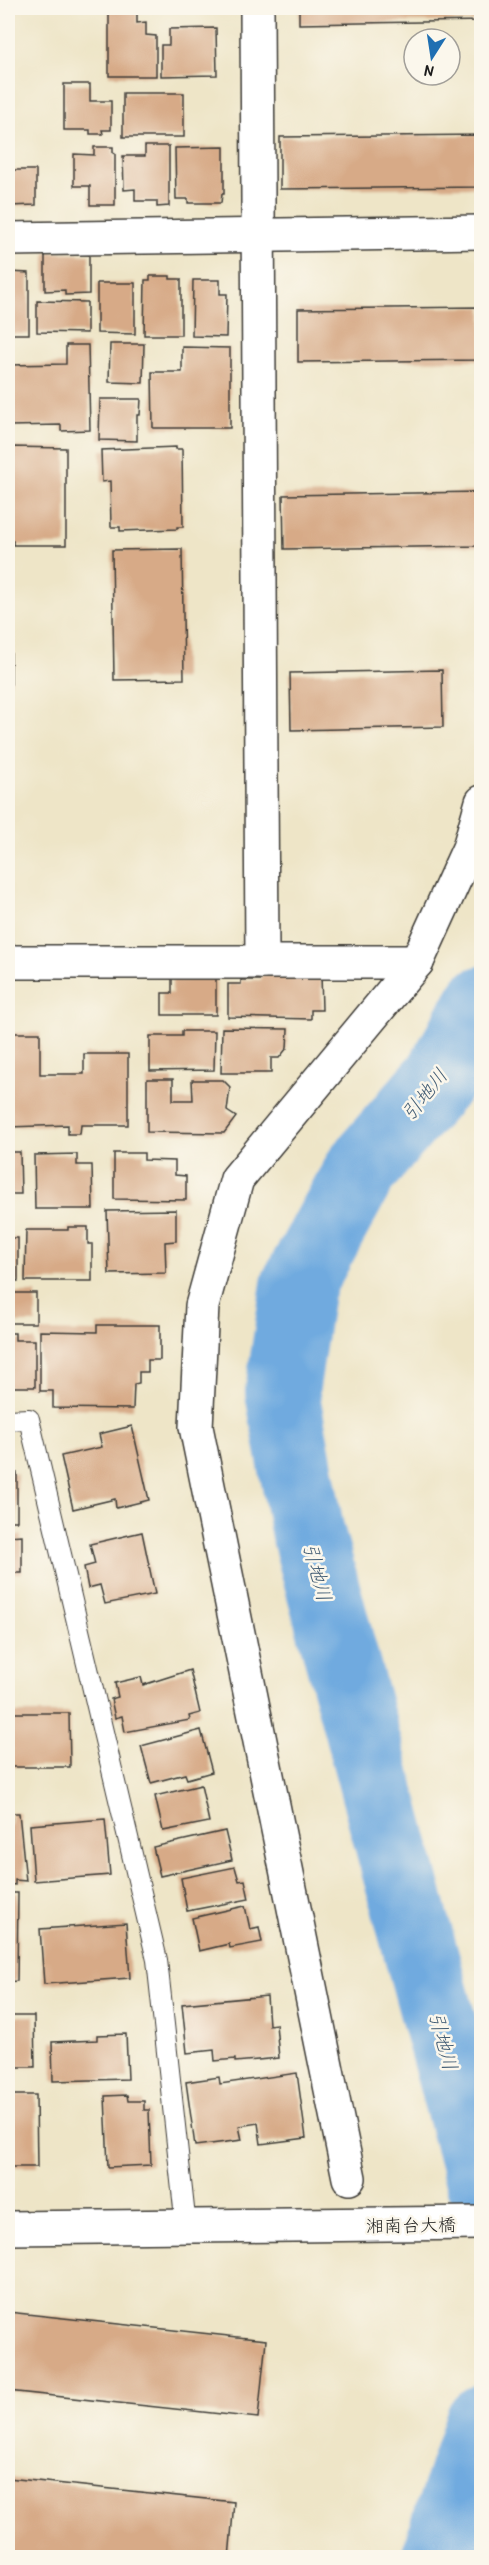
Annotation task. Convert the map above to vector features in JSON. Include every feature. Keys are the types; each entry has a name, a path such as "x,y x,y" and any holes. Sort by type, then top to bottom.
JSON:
{"street":[{"path":"257,8 262,962"},
{"path":"8,239 482,232"},
{"path":"349,2178 196,1427 202,1306 237,1179 417,962 470,848 482,802"},
{"path":"8,962 417,962"},
{"name":"湘南台大橋","path":"8,2228 482,2223"}],"lane":[{"path":"8,1420 29,1419 157,1960 186,2227"}],"building":[{"path":"299,8 482,8 482,21 299,24"},
{"path":"109,9 137,9 137,23 146,22 146,35 156,36 156,76 109,76"},
{"path":"216,28 217,75 161,76 161,45 169,45 169,29"},
{"path":"64,84 90,84 90,101 111,101 111,130 102,130 103,134 90,134 90,130 64,130"},
{"path":"123,93 184,93 184,137 123,137"},
{"path":"482,135 482,187 280,189 280,137"},
{"path":"145,146 169,146 169,206 157,207 157,201 135,201 135,189 124,190 123,156 145,156"},
{"path":"94,147 113,147 115,205 90,205 90,186 74,186 74,154 94,155"},
{"path":"224,147 224,194 222,194 221,203 188,203 188,199 176,199 175,148"},
{"path":"8,170 36,170 36,205 8,206"},
{"path":"45,252 89,255 89,294 65,295 65,290 45,291"},
{"path":"8,272 29,273 29,334 8,334"},
{"path":"150,276 170,276 170,279 181,279 181,335 144,335 145,280 150,280"},
{"path":"193,280 220,280 220,294 227,294 226,337 192,336"},
{"path":"97,283 135,283 135,334 97,333"},
{"path":"37,301 87,302 87,333 37,332"},
{"path":"482,307 482,360 298,362 298,309"},
{"path":"110,344 144,344 143,383 109,382"},
{"path":"66,345 88,345 90,430 61,431 61,425 8,426 8,365 66,364"},
{"path":"182,347 230,348 230,428 153,428 152,372 182,372"},
{"path":"100,399 141,399 140,415 137,415 137,441 99,440"},
{"path":"10,447 66,448 66,545 13,545 13,541 8,541 8,451"},
{"path":"176,447 176,449 182,449 183,527 120,531 120,527 111,527 110,481 102,482 101,450"},
{"path":"482,492 482,546 284,549 283,495"},
{"path":"182,549 184,679 114,680 112,550"},
{"path":"8,631 11,631 11,684 8,684"},
{"path":"442,670 443,727 291,730 290,673"},
{"path":"321,974 322,1010 311,1010 311,1019 228,1017 228,984 241,984 241,980 261,980 261,975"},
{"path":"184,976 216,976 216,1015 162,1015 162,993 172,993 172,979 184,979"},
{"path":"222,1028 288,1029 287,1048 279,1058 271,1058 271,1073 221,1073"},
{"path":"182,1031 215,1031 214,1070 150,1071 150,1036 182,1036"},
{"path":"8,1033 40,1033 40,1074 84,1074 84,1054 128,1054 128,1125 81,1125 80,1134 68,1134 68,1125 8,1127"},
{"path":"147,1079 173,1079 173,1100 193,1100 192,1080 223,1080 230,1087 227,1111 236,1117 224,1133 147,1132"},
{"path":"8,1152 20,1152 21,1194 8,1194"},
{"path":"114,1153 144,1153 144,1160 175,1161 175,1175 186,1176 186,1200 114,1199"},
{"path":"77,1154 77,1165 92,1165 93,1209 35,1209 34,1155"},
{"path":"176,1210 176,1241 165,1242 166,1273 109,1274 107,1211"},
{"path":"68,1227 88,1227 88,1244 92,1244 92,1281 25,1281 26,1230 68,1230"},
{"path":"8,1238 18,1238 18,1281 8,1281"},
{"path":"8,1293 36,1293 36,1323 8,1323"},
{"path":"97,1325 160,1325 160,1360 148,1360 148,1372 139,1372 139,1383 134,1384 133,1409 53,1408 53,1391 40,1391 40,1331 97,1332"},
{"path":"8,1333 15,1333 15,1340 35,1340 35,1387 8,1387"},
{"path":"132,1426 149,1500 116,1508 115,1499 73,1509 61,1456 102,1447 99,1434"},
{"path":"8,1473 17,1473 17,1521 8,1521"},
{"path":"142,1532 155,1594 105,1604 100,1585 88,1588 84,1567 95,1564 90,1544"},
{"path":"22,1535 22,1573 8,1573 8,1536"},
{"path":"190,1670 200,1713 189,1716 190,1720 125,1732 122,1716 115,1718 111,1699 118,1697 115,1683 141,1677 143,1685"},
{"path":"8,1713 69,1713 70,1767 8,1767"},
{"path":"201,1730 212,1772 187,1779 185,1774 151,1783 141,1746"},
{"path":"201,1785 209,1822 163,1831 155,1796"},
{"path":"12,1813 19,1813 26,1881 15,1880 15,1885 8,1884 8,1824 11,1825"},
{"path":"105,1819 110,1875 34,1881 30,1825"},
{"path":"225,1831 232,1860 160,1876 153,1847"},
{"path":"235,1867 239,1881 245,1880 249,1899 187,1911 181,1878"},
{"path":"8,1893 18,1893 17,1981 8,1982"},
{"path":"245,1906 250,1929 259,1927 262,1942 230,1948 229,1944 199,1951 192,1918"},
{"path":"126,1923 130,1978 44,1984 40,1929"},
{"path":"267,1996 269,2025 276,2024 279,2058 235,2062 235,2059 215,2061 214,2050 187,2053 182,2004"},
{"path":"8,2016 34,2016 35,2067 13,2067 13,2073 8,2073"},
{"path":"126,2034 128,2079 53,2081 52,2042 97,2040 97,2035"},
{"path":"297,2073 306,2138 261,2144 258,2123 239,2126 242,2140 195,2146 186,2082 219,2077 220,2084"},
{"path":"8,2095 36,2095 37,2167 8,2167"},
{"path":"127,2095 128,2101 144,2101 144,2110 149,2110 151,2165 108,2167 105,2096"},
{"path":"8,2312 266,2340 258,2418 8,2391"},
{"path":"8,2478 234,2502 229,2558 8,2557"}],"waterway":[{"name":"引地川","path":"482,1003 441,1077 362,1168 298,1285 282,1392 307,1529 482,2181"},
{"name":"引地川","path":"438,2558 482,2422"}]}
